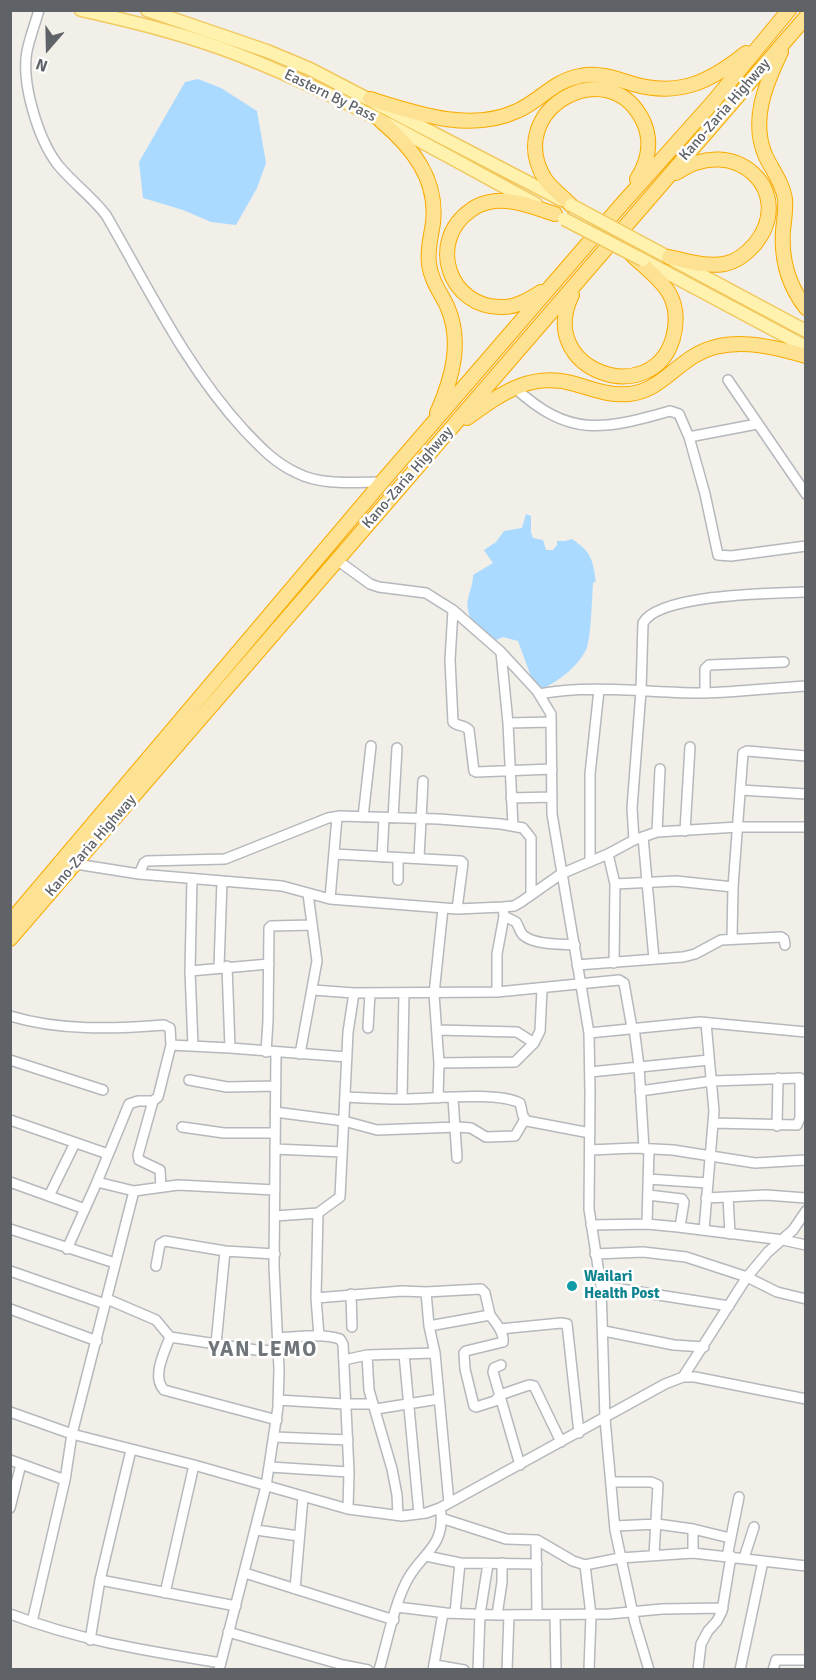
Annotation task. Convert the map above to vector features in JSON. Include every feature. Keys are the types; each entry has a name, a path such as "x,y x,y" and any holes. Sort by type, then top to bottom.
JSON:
{"highway":[{"name":"Kano-Zaria Highway","path":"10,922 382,482 713,102 789,10"},
{"name":"Kano-Zaria Highway","path":"10,939 806,17"},
{"path":"370,99 433,116 470,121 485,120 516,112 553,86 581,76 604,75 653,88 688,87 708,80 728,68 768,35"},
{"path":"788,38 765,88 759,112 760,134 766,156 785,198 782,246 785,269 791,284 806,308"},
{"path":"571,205 546,179 540,167 536,141 538,129 546,113 561,99 580,90 593,89 618,94 629,102 642,119 648,133 648,158 622,204"},
{"path":"381,121 402,139 423,168 432,196 433,215 428,253 429,266 452,320 456,338 446,391 432,425"},
{"path":"662,183 698,161 713,158 729,160 741,164 754,173 767,199 768,212 760,238 736,260 723,264 711,264 669,257"},
{"path":"553,284 518,304 505,308 488,306 472,299 460,289 451,276 447,258 449,237 456,224 475,207 492,201 506,201 559,216"},
{"path":"579,281 567,306 565,320 570,345 580,359 594,370 611,376 627,376 642,372 655,364 668,351 676,327 676,316 670,295 663,284 637,257"},
{"path":"446,433 501,394 514,387 542,380 559,380 614,394 630,394 656,386 695,356 728,345 757,345 806,356"}],"main road":[{"name":"Eastern By Pass","path":"81,10 113,14 188,38 239,55 302,82 381,121 806,347"},
{"name":"Eastern By Pass","path":"147,10 267,51 310,69 806,331"}],"street":[{"path":"39,10 27,50 26,69 32,108 49,150 59,166 97,203 106,215 175,337 225,409 268,455 298,474 332,482 382,482"},
{"path":"728,380 806,494"},
{"path":"514,387 552,416 576,424 606,426 625,424 670,411 679,414 689,436 705,494 718,555 731,556 806,546"},
{"path":"689,436 758,424"},
{"path":"338,560 379,588 426,593 453,609 501,652 539,694 547,705 552,722 552,814 589,1034 589,1209 601,1286 605,1419 615,1526 620,1558 649,1670"},
{"path":"654,959 648,881 632,808 641,692 643,623 654,612 704,599 806,592"},
{"path":"453,609 450,660 453,722 469,730 475,772 552,769"},
{"path":"501,652 508,723 513,826"},
{"path":"705,693 705,669 709,665 784,662"},
{"path":"539,694 568,689 705,693 806,686"},
{"path":"590,862 590,774 599,690"},
{"path":"508,723 552,722"},
{"path":"363,817 371,746"},
{"path":"685,831 690,747"},
{"path":"382,857 397,748"},
{"path":"732,938 742,756 744,752 806,756"},
{"path":"657,832 660,769"},
{"path":"418,858 423,781"},
{"path":"741,790 806,794"},
{"path":"511,798 552,797"},
{"path":"330,899 337,817"},
{"path":"139,874 147,861 225,859 328,818 459,820 523,828 531,838 531,894"},
{"path":"76,864 139,874 282,886 330,899 503,912 561,874 657,832 738,827 806,827"},
{"path":"608,854 615,884 614,963"},
{"path":"334,855 461,861 463,863 457,909"},
{"path":"398,858 398,880"},
{"path":"192,879 190,970 193,1046"},
{"path":"222,881 223,967 230,1048"},
{"path":"615,884 648,881 733,887"},
{"path":"300,1054 317,961 308,894"},
{"path":"438,1098 440,1063 435,994 443,908"},
{"path":"503,912 516,922 520,932 533,940 575,945"},
{"path":"497,992 497,954 503,912"},
{"path":"266,1052 268,930 271,926 312,925"},
{"path":"578,965 689,956 713,943 732,938 781,937 785,945"},
{"path":"190,970 269,964"},
{"path":"313,990 435,994 542,989 622,981 639,1066 648,1179 647,1224"},
{"path":"440,1063 511,1064 514,1062 534,1043 540,1031 542,989"},
{"path":"275,1216 318,1213 340,1197 347,1057 354,993"},
{"path":"368,1028 370,993"},
{"path":"402,1099 404,993"},
{"path":"10,1016 41,1024 80,1027 164,1025 170,1028 171,1045 158,1097 153,1101 138,1155 139,1160 143,1163 160,1170 160,1187"},
{"path":"589,1034 681,1023 806,1032"},
{"path":"704,1230 713,1123 712,1081 706,1023"},
{"path":"437,1030 508,1030 517,1032 534,1043"},
{"path":"171,1045 347,1057"},
{"path":"10,1614 90,1640 220,1666 256,1530 270,1467 277,1420 276,1052"},
{"path":"590,1072 709,1059"},
{"path":"10,1060 103,1090"},
{"path":"640,1091 712,1081 799,1077 801,1080 800,1118 797,1125 713,1123"},
{"path":"777,1126 778,1078"},
{"path":"189,1080 227,1087 276,1086"},
{"path":"275,1112 344,1121 376,1130 471,1128 486,1137 516,1135 525,1119 520,1103 512,1099 346,1097"},
{"path":"453,1098 457,1127 457,1158"},
{"path":"67,1249 129,1104 138,1101 153,1101"},
{"path":"525,1119 590,1133"},
{"path":"10,1120 108,1154"},
{"path":"182,1127 224,1133 275,1133"},
{"path":"49,1196 75,1143"},
{"path":"275,1149 342,1152"},
{"path":"590,1150 646,1149 710,1155 755,1163 806,1160"},
{"path":"648,1179 707,1183"},
{"path":"10,1182 85,1209"},
{"path":"97,1182 134,1191 178,1185 275,1190"},
{"path":"32,1622 65,1480 72,1434 134,1191"},
{"path":"648,1195 682,1199 684,1202 680,1227"},
{"path":"706,1198 766,1195 806,1198"},
{"path":"728,1197 730,1234"},
{"path":"318,1213 316,1298 319,1336"},
{"path":"683,1377 747,1277 768,1252 783,1240 805,1213"},
{"path":"591,1225 647,1224 680,1227 806,1245"},
{"path":"10,1229 115,1263"},
{"path":"156,1266 162,1242 225,1251 275,1254"},
{"path":"216,1344 225,1251"},
{"path":"595,1254 643,1252 686,1257 747,1277 777,1292 806,1299"},
{"path":"10,1270 156,1320 170,1337 256,1350 278,1351"},
{"path":"601,1286 729,1306"},
{"path":"316,1298 402,1291 481,1289 485,1293 490,1315 504,1339 503,1342 466,1351 464,1356 475,1407 495,1401 500,1395 529,1385 534,1386 561,1442"},
{"path":"426,1292 429,1326 435,1353 449,1503"},
{"path":"351,1294 352,1327"},
{"path":"10,1309 96,1341"},
{"path":"429,1326 490,1315"},
{"path":"500,1329 567,1324 579,1433"},
{"path":"604,1331 674,1345 704,1347"},
{"path":"278,1338 319,1336 340,1339 343,1344 349,1472 348,1509"},
{"path":"170,1337 158,1376 160,1386 164,1390 277,1420"},
{"path":"344,1360 367,1355 435,1353"},
{"path":"404,1354 419,1514"},
{"path":"367,1355 369,1390 392,1468 398,1515"},
{"path":"501,1365 494,1368 493,1372 520,1465"},
{"path":"379,1670 408,1578 438,1538 441,1513 449,1503 665,1384 683,1377 714,1380 806,1399"},
{"path":"278,1400 374,1407 439,1399"},
{"path":"10,1412 72,1434 194,1465 348,1509 398,1515 441,1513 506,1539 536,1540 573,1561 585,1565 620,1558 693,1553 806,1566"},
{"path":"274,1437 348,1440"},
{"path":"90,1640 100,1580 131,1450"},
{"path":"10,1460 65,1480"},
{"path":"11,1504 21,1464"},
{"path":"165,1593 194,1465"},
{"path":"270,1467 349,1472"},
{"path":"612,1482 651,1482 658,1485 654,1555"},
{"path":"295,1589 303,1497"},
{"path":"698,1670 701,1644 723,1608 730,1538 739,1497"},
{"path":"615,1526 657,1524 693,1529 730,1538"},
{"path":"744,1558 754,1527"},
{"path":"693,1529 693,1553"},
{"path":"256,1530 299,1536"},
{"path":"536,1540 537,1615"},
{"path":"426,1556 460,1563 537,1564"},
{"path":"741,1670 763,1561"},
{"path":"455,1613 460,1563"},
{"path":"498,1615 502,1563"},
{"path":"478,1670 480,1614 488,1564"},
{"path":"585,1565 591,1615 589,1670"},
{"path":"245,1573 394,1620"},
{"path":"100,1580 236,1606"},
{"path":"397,1607 443,1613 498,1615 591,1615 723,1608"},
{"path":"443,1613 434,1667 464,1670"},
{"path":"507,1670 509,1615"},
{"path":"555,1615 556,1670"},
{"path":"228,1632 368,1670"},
{"path":"773,1670 776,1660 806,1660"}],"water":[{"path":"198,79 221,88 257,111 266,163 257,188 236,225 211,222 183,210 143,198 139,162 185,82"},
{"path":"526,514 531,516 533,538 543,540 546,550 553,550 557,541 572,539 584,548 592,561 596,581 593,583 586,650 568,672 544,688 534,685 518,641 503,637 496,640 479,630 473,623 467,603 473,575 493,563 484,550 496,542 504,531 522,528"}],"place":[{"name":"Wailari Health Post","path":"572,1286"}],"district":[{"name":"YAN LEMO","path":"263,1350"}]}
